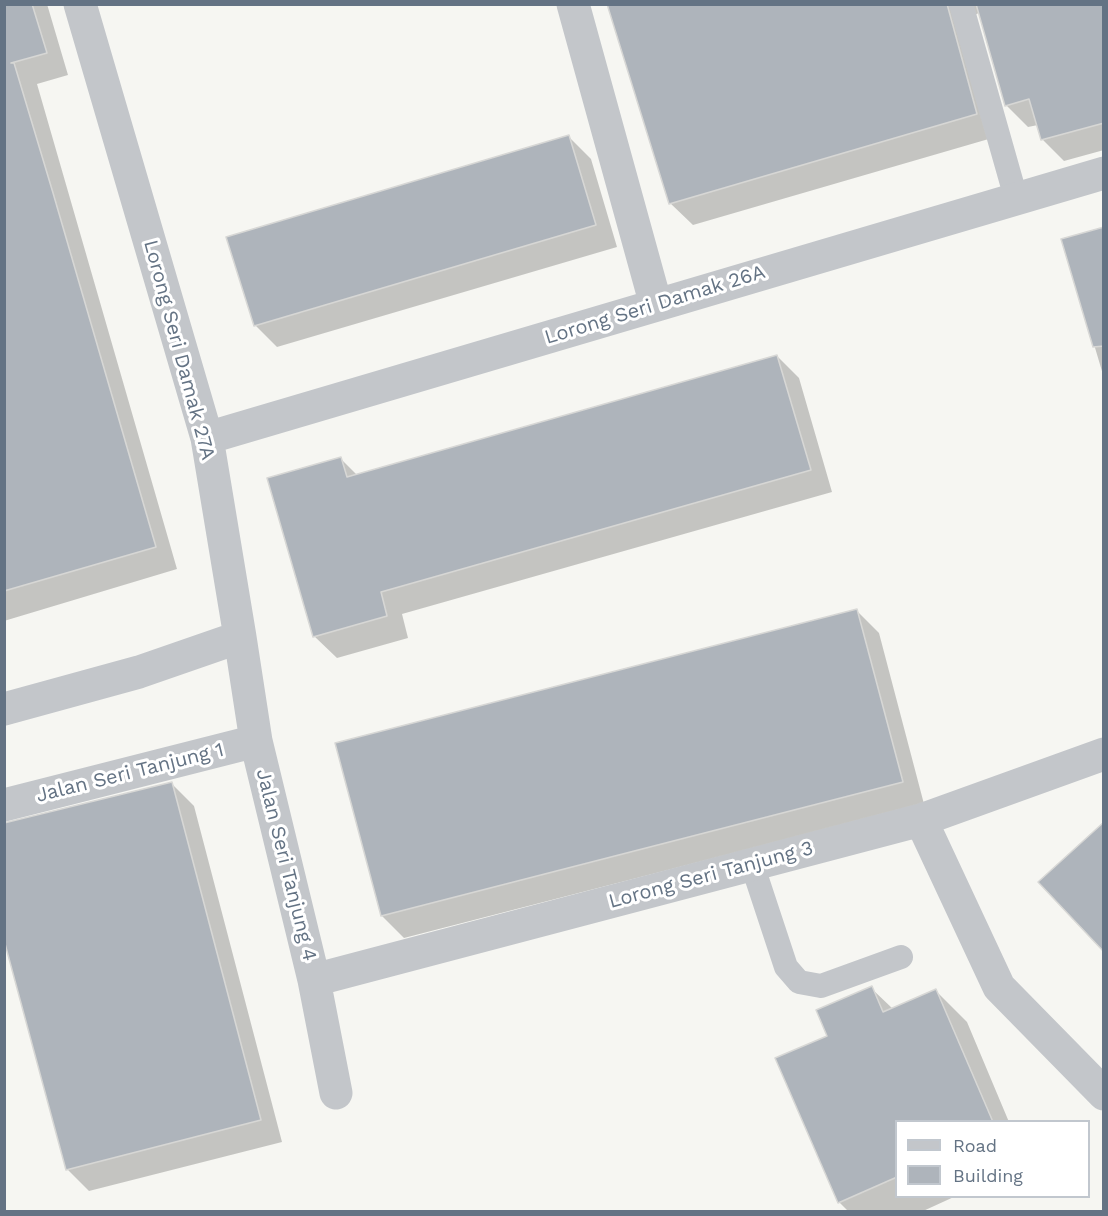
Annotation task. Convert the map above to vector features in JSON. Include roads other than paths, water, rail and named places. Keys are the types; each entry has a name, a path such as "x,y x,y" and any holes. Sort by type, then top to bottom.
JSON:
{"street":[{"name":"Lorong Seri Damak 27A","path":"80,4 207,438 240,637"},
{"path":"573,4 656,305"},
{"name":"Lorong Seri Damak 26A","path":"207,438 1104,173"},
{"path":"4,709 139,672 240,637"},
{"name":"Jalan Seri Tanjung 4","path":"240,637 256,741 314,980 336,1093"},
{"name":"Jalan Seri Tanjung 1","path":"4,805 256,741"},
{"name":"Lorong Seri Tanjung 3","path":"314,980 921,820 1104,754"},
{"path":"921,820 999,987 1104,1094"}],"lane":[{"path":"962,4 1016,198"},
{"path":"752,864 786,968 799,982 822,986 901,957"}]}
